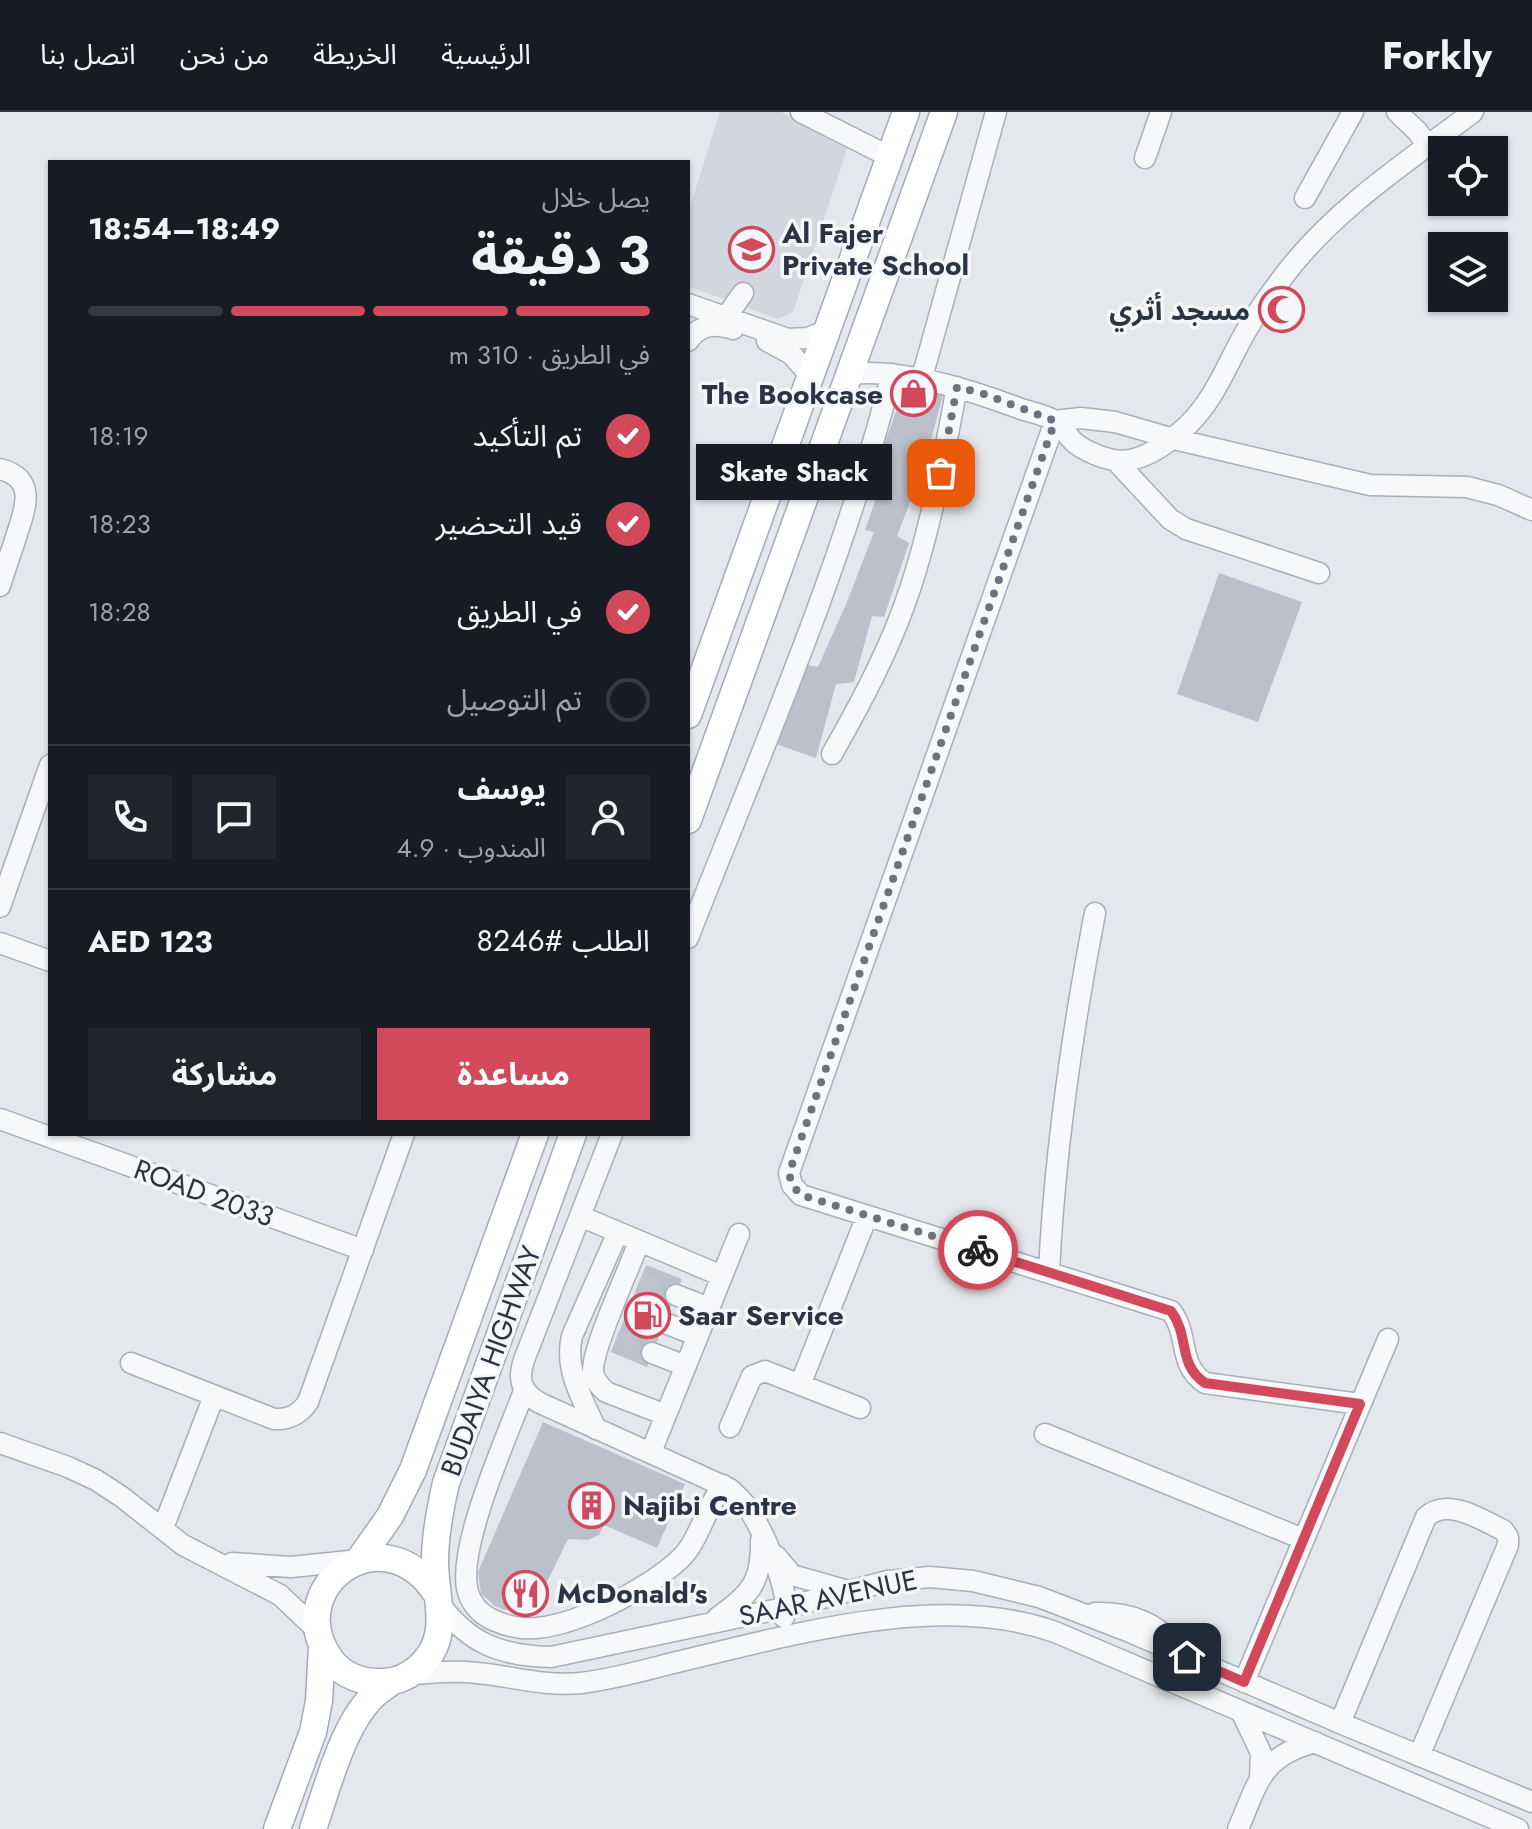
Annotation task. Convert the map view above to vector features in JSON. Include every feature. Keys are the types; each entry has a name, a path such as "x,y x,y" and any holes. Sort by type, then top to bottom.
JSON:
{"main road":[{"path":"690,709 906,112"},
{"path":"690,814 944,112"},
{"name":"BUDAIYA HIGHWAY","path":"359,1560 390,1516 413,1470 534,1136"},
{"name":"BUDAIYA HIGHWAY","path":"438,1598 437,1531 446,1483 572,1136"},
{"path":"277,1829 313,1732 319,1701 318,1608 326,1587 340,1571 359,1560 377,1557 395,1559 412,1566 426,1577 438,1598 442,1624 437,1644 427,1661 372,1697 356,1719 344,1743 313,1829"},
{"path":"320,1638 334,1664 352,1677 372,1683 402,1678"}],"street":[{"path":"801,112 892,152"},
{"path":"820,112 892,152"},
{"path":"921,381 996,112"},
{"path":"1145,158 1161,112"},
{"path":"1305,198 1353,112"},
{"path":"1116,461 1139,458 1174,439 1200,414 1222,380 1250,324 1287,272 1328,225 1428,146 1397,112"},
{"path":"1441,136 1473,112"},
{"path":"726,317 743,293"},
{"path":"690,305 788,339 808,338 827,330"},
{"path":"690,339 702,327 723,326 783,348 799,360 811,376"},
{"path":"850,374 892,374 957,387 1055,421 1096,418 1370,485 1467,487 1498,495 1532,510"},
{"path":"690,933 829,579 865,471 892,374"},
{"path":"832,754 875,674 910,590 928,532 957,387"},
{"path":"1055,421 1076,444 1116,461 1170,519 1186,529 1319,573"},
{"path":"1055,421 789,1173 792,1185 801,1195 1171,1311 1180,1323 1187,1364 1194,1375 1205,1383 1360,1404"},
{"path":"0,469 16,476 22,483 27,501 0,586"},
{"path":"0,907 48,777"},
{"path":"1049,1271 1054,1181 1065,1091 1095,913"},
{"path":"0,943 48,960"},
{"name":"ROAD 2033","path":"0,1119 363,1250"},
{"path":"131,1363 274,1419 290,1418 304,1409 403,1136"},
{"path":"611,1136 524,1360 520,1381 524,1391 540,1403 723,1485 748,1507 785,1570 792,1575 847,1590"},
{"path":"580,1216 722,1276"},
{"path":"800,1385 867,1216"},
{"path":"596,1429 572,1375 569,1347 618,1232"},
{"path":"651,1452 739,1234"},
{"path":"639,1242 633,1277 610,1336 592,1369 599,1386 606,1392 666,1415"},
{"path":"676,1295 709,1308"},
{"path":"665,1323 698,1336"},
{"path":"1244,1682 1388,1339"},
{"path":"652,1353 686,1366"},
{"path":"730,1427 752,1376 758,1372 765,1371 860,1408"},
{"path":"524,1391 474,1532 466,1571 471,1600 488,1618 520,1628 533,1628 607,1606 650,1582 676,1563 691,1546 709,1504 723,1485"},
{"path":"163,1528 214,1396"},
{"path":"1045,1434 1303,1539"},
{"path":"0,1443 96,1480 183,1545 280,1595 320,1638"},
{"path":"1340,1723 1426,1517 1434,1509 1455,1509 1503,1530 1508,1537 1508,1545 1419,1756"},
{"path":"761,1532 788,1607 772,1639"},
{"path":"712,1622 739,1602 755,1583 762,1560 761,1532"},
{"path":"209,1560 262,1567 291,1567 359,1560"},
{"name":"SAAR AVENUE","path":"438,1598 454,1623 474,1639 500,1651 525,1657 551,1657 788,1607 847,1590 906,1578 951,1578 1019,1591 1081,1613 1532,1802"},
{"name":"SAAR AVENUE","path":"402,1678 466,1672 524,1682 581,1683 840,1626 921,1616 1006,1618 1055,1632 1518,1829"},
{"path":"1241,1711 1261,1753 1260,1779"},
{"path":"1238,1829 1260,1779 1280,1755 1293,1747 1315,1742"},
{"path":"1460,1804 1493,1829"}],"shaded area":[{"name":"Al Fajer Private School","path":"720,112 781,112 847,149 793,312 778,319 690,287 690,207"}],"building":[{"path":"906,383 943,395 924,466 897,536 909,543 884,617 872,616 854,682 836,684 816,758 776,744 801,664 818,667 874,532 865,530 890,459 881,454"},
{"path":"1219,573 1302,602 1258,722 1177,694"},
{"name":"Saar Service","path":"646,1265 682,1279 647,1367 611,1352"},
{"name":"Najibi Centre","path":"543,1422 685,1484 657,1548 604,1525 599,1535 588,1540 568,1539 533,1604 523,1610 505,1610 481,1594 478,1572"}],"tunnel":[{"path":"640,1280 676,1295"},
{"path":"628,1308 665,1323"},
{"path":"616,1339 652,1353"}],"way so far":[{"path":"941,473 957,387 1055,421 789,1173 792,1185 801,1195 978,1250"}],"place":[{"name":"Al Fajer Private School","path":"751,249"},
{"name":"مسجد أثري","path":"1281,310"},
{"name":"The Bookcase","path":"914,394"},
{"name":"Skate Shack","path":"941,473"},
{"name":"Saar Service","path":"647,1315"},
{"name":"Najibi Centre","path":"592,1505"},
{"name":"McDonald's","path":"526,1593"}],"route":[{"path":"978,1250 1171,1311 1180,1323 1187,1364 1194,1375 1205,1383 1360,1404 1244,1682 1187,1657"}]}
